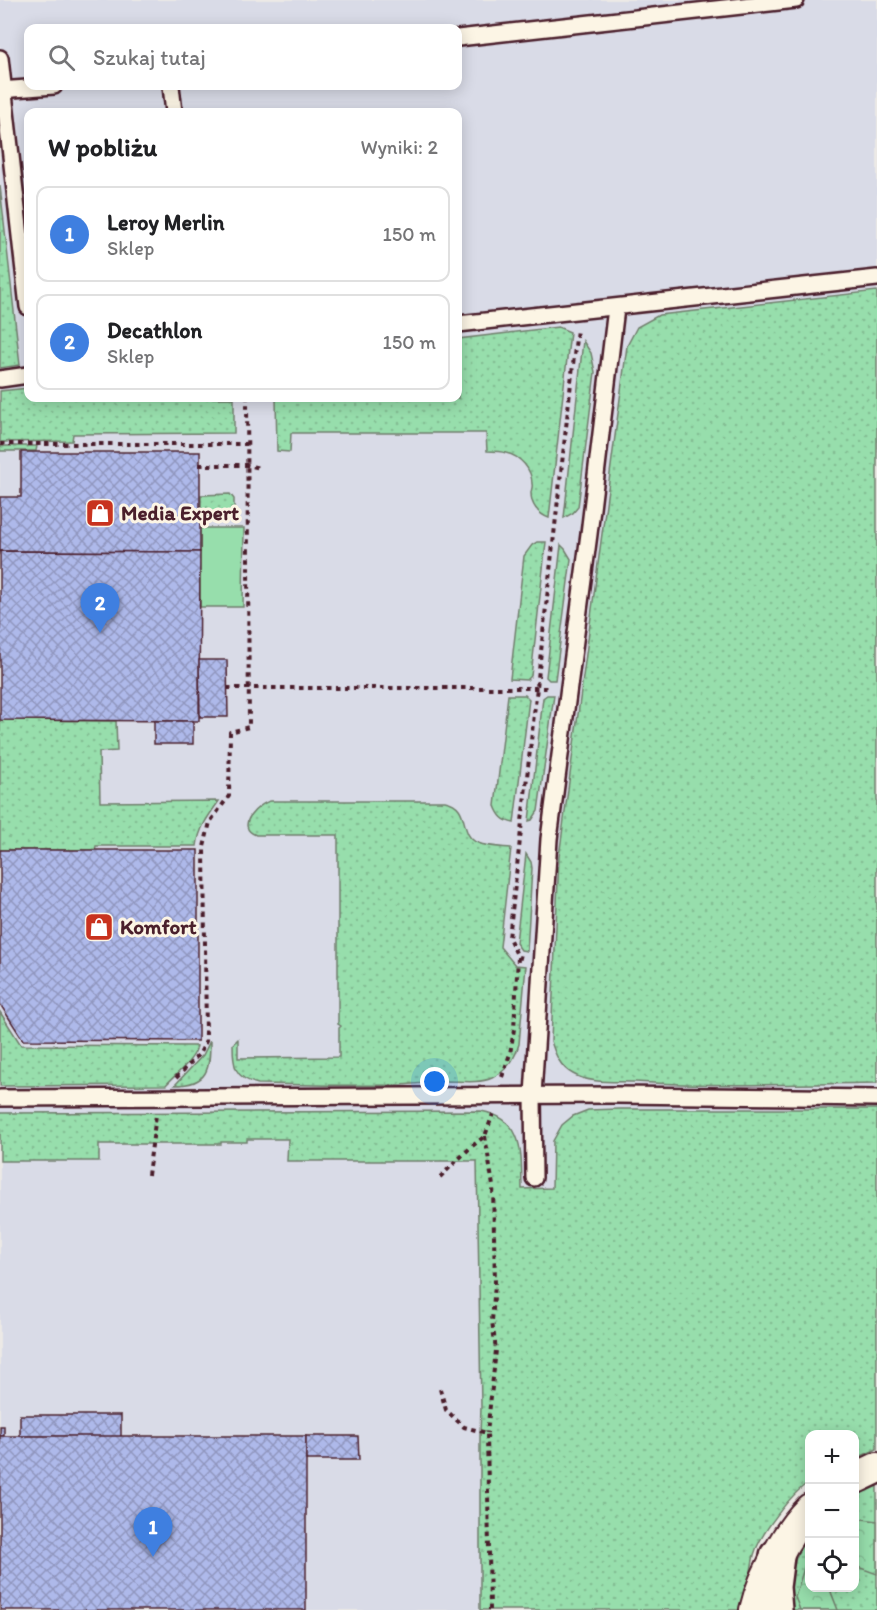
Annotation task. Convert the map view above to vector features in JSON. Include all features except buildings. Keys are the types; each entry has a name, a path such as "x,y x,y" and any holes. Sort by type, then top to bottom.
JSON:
{"main road":[{"path":"775,1610 773,1587 777,1556"}],"street":[{"path":"859,1477 877,1468"},
{"path":"755,1610 764,1580 790,1531 805,1514"}],"lane":[{"path":"462,38 796,0"},
{"path":"0,58 24,274"},
{"path":"2,90 24,88"},
{"path":"171,90 174,108"},
{"path":"462,324 877,278"},
{"path":"534,1178 533,1095 549,840 616,308"},
{"path":"0,379 24,376"},
{"path":"0,1098 533,1095 877,1098"}],"path":[{"path":"541,961 518,957 509,938 578,312"},
{"path":"148,1175 156,1114 170,1097 171,1084 200,1053 206,1041 204,847 210,822 229,796 230,732 249,727 247,402"},
{"path":"0,444 248,444"},
{"path":"199,465 247,465 260,468"},
{"path":"227,688 568,688"},
{"path":"485,1136 493,1186 495,1284 492,1321 496,1350 487,1433 490,1610"},
{"path":"440,1389 446,1410 464,1427 487,1433"}],"shaded area":[{"path":"0,0 877,0 877,1437 859,1435 859,1430 805,1430 805,1442 768,1503 730,1610 0,1610"}],"green space":[{"path":"0,186 20,365 0,368"},
{"path":"877,291 877,1083 696,1084 603,1081 580,1077 568,1071 561,1064 551,1041 559,857 627,346 637,327 659,315"},
{"path":"558,327 570,332 549,518 538,511 534,505 531,497 531,478 527,468 516,457 501,452 487,451 486,433 291,433 290,452 277,451 276,402 462,402 462,339"},
{"path":"583,341 591,353 595,372 578,507 564,518"},
{"path":"24,388 24,402 234,402 234,433 73,434 72,441 0,442 0,391"},
{"path":"0,446 37,446 36,451 0,451"},
{"path":"230,494 234,499 234,516 201,515 201,495"},
{"path":"199,528 244,528 243,607 200,607"},
{"path":"537,542 546,542 531,676 527,680 510,679 524,556"},
{"path":"561,545 571,559 555,680 549,680 546,677"},
{"path":"508,695 525,695 529,699 514,823 502,818 495,806"},
{"path":"547,695 554,695 538,811 529,821 543,698"},
{"path":"0,720 116,721 117,751 99,752 100,802 219,801 202,828 197,846 96,846 95,850 0,850"},
{"path":"271,801 445,801 459,808 472,839 486,845 511,848 500,947 515,965 526,966 519,1044 513,1060 502,1072 481,1081 400,1085 258,1084 240,1075 236,1070 233,1052 233,1044 238,1039 238,1058 339,1057 339,1028 341,1026 338,1024 338,835 256,835 247,827 250,816 260,806"},
{"path":"526,854 532,868 527,951 521,950 516,943"},
{"path":"0,1012 21,1045 197,1046 189,1061 166,1085 0,1086"},
{"path":"210,1041 208,1067 205,1074 194,1082 175,1085 203,1055"},
{"path":"877,1109 877,1449 859,1457 859,1430 805,1430 805,1485 777,1515 757,1546 745,1610 480,1610 481,1407 477,1161 287,1161 288,1139 247,1139 247,1142 221,1142 221,1144 99,1144 99,1161 0,1161 0,1113 481,1111 495,1115 513,1130 520,1151 522,1189 552,1188 553,1141 562,1125 573,1116 588,1110"},
{"path":"877,1483 877,1610 787,1610 795,1561 805,1540 805,1592 859,1592 859,1493"},
{"path":"859,1519 877,1521 877,1574 859,1567"},
{"path":"805,1565 805,1592 831,1592 838,1610 800,1610 795,1597"}],"place":[{"name":"Media Expert","path":"100,513"},
{"name":"Decathlon","path":"100,633"},
{"name":"Komfort","path":"99,927"},
{"name":"Leroy Merlin","path":"153,1557"}]}
